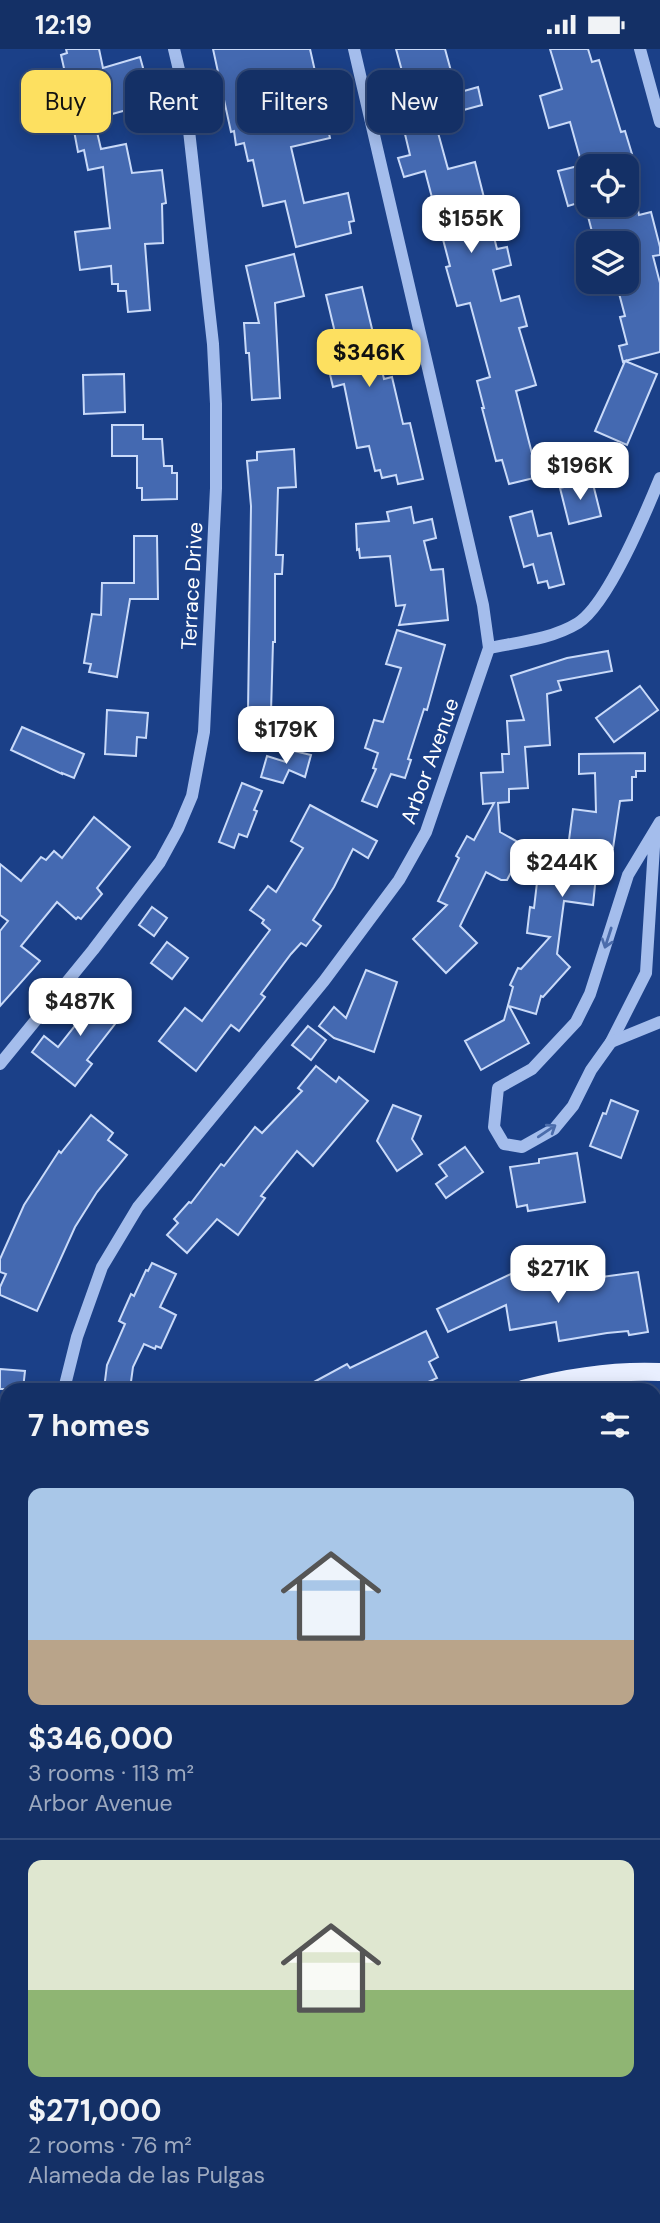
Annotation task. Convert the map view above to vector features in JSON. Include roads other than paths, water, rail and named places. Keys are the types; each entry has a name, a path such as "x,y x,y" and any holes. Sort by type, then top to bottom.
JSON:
{"main road":[{"path":"546,1383 628,1370 660,1372"}],"street":[{"name":"Terrace Drive","path":"0,1064 93,950 160,862 192,796 204,732 216,488 216,404 185,95 174,49"},
{"name":"Arbor Avenue","path":"65,1383 76,1337 102,1267 138,1207 324,981 399,880 426,832 489,648 483,605 354,49"},
{"path":"640,49 660,123"},
{"path":"489,648 542,638 579,622 606,591 660,478"},
{"path":"657,827 646,973 611,1042 591,1070 573,1106 554,1129 522,1147 504,1144 494,1126 498,1089 532,1069 576,1022 590,994 628,875 657,827"},
{"path":"646,973 660,965"},
{"path":"611,1042 660,1022"}]}
